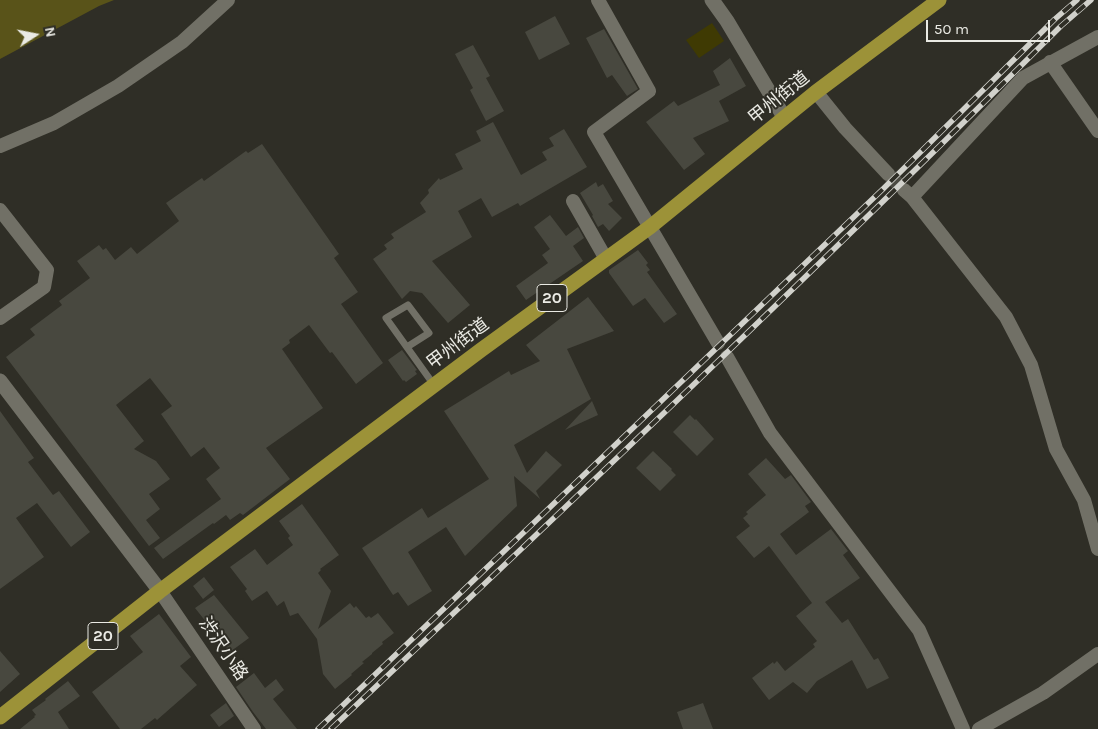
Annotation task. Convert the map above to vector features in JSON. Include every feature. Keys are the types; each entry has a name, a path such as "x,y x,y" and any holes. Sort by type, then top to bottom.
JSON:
{"highway":[{"name":"甲州街道","path":"0,717 160,591 650,227 816,92 939,0"}],"street":[{"path":"0,146 54,123 118,86 182,42 228,0"},
{"path":"598,0 649,91 594,132 718,343"},
{"path":"712,0 727,21 784,118"},
{"path":"1098,37 1024,78 908,193 1006,317 1030,365 1056,449 1084,500 1098,549"},
{"path":"1050,62 1098,131"},
{"path":"816,92 845,128 888,174"},
{"path":"573,201 606,259"},
{"path":"0,210 47,270 44,287 0,318"},
{"path":"727,357 770,433 919,630 963,729"},
{"path":"0,380 160,591"},
{"name":"渋沢小路","path":"160,591 254,729"},
{"path":"979,729 1044,693 1098,654"}],"lane":[{"path":"407,347 429,333 408,305 386,318 407,347 435,385"}],"shaded area":[{"path":"0,0 114,0 99,6 0,59"},
{"path":"712,23 724,41 699,58 686,40"}],"building":[{"path":"555,16 570,44 539,60 525,32"},
{"path":"604,29 638,89 627,96 612,75 607,78 586,38"},
{"path":"473,45 490,76 486,78 504,111 486,121 470,90 473,88 455,54"},
{"path":"730,58 746,86 719,101 729,121 693,138 705,154 684,170 646,122 674,101 678,106 720,85 713,71"},
{"path":"493,122 521,175 547,160 542,152 554,146 549,138 564,129 587,167 520,206 518,203 492,217 481,198 458,211 472,237 432,261 470,305 448,323 422,293 410,291 402,299 373,259 387,249 384,245 394,238 391,234 426,212 420,203 429,193 428,190 439,178 440,180 463,169 455,154 481,141 476,131"},
{"path":"262,144 339,254 334,258 358,292 341,304 383,363 356,384 309,325 289,340 290,343 282,349 323,408 266,448 290,479 243,515 240,513 230,520 226,515 163,559 154,548 221,499 206,479 220,468 204,447 191,457 161,414 172,406 150,378 116,405 144,441 134,449 156,461 170,479 149,494 160,509 146,520 160,538 149,546 6,357 35,335 30,329 62,305 59,301 90,278 77,261 99,245 103,250 106,248 115,260 131,247 137,254 179,221 166,203 202,178 204,181 246,151 248,153"},
{"path":"596,182 598,187 603,184 613,201 608,204 622,218 609,231 603,224 598,227 580,193"},
{"path":"550,215 566,236 578,227 584,238 573,246 583,261 526,300 516,286 548,263 542,255 550,249 534,227"},
{"path":"638,250 648,263 646,265 650,270 647,272 677,314 664,323 645,298 633,306 609,273 609,270"},
{"path":"588,297 614,331 567,349 591,399 514,445 527,473 546,451 562,465 536,491 540,499 514,476 517,506 465,556 446,527 408,552 432,591 408,606 398,592 393,595 362,548 422,508 428,518 489,479 444,411 509,371 511,375 540,361 526,345"},
{"path":"402,350 417,370 415,371 417,374 406,382 403,381 388,360"},
{"path":"592,401 598,415 565,430"},
{"path":"0,411 34,458 28,462 53,495 59,491 90,532 71,547 37,503 16,518 44,557 0,589"},
{"path":"690,415 714,439 697,456 673,432"},
{"path":"653,451 676,475 660,491 636,468"},
{"path":"766,458 785,479 791,475 811,502 805,506 809,512 780,534 796,555 831,529 848,551 843,555 860,578 825,602 842,623 848,619 874,660 878,658 889,678 867,689 852,660 817,681 807,693 793,682 769,700 752,678 777,661 785,671 815,647 813,644 817,641 796,616 812,603 769,546 754,558 736,537 750,526 743,518 748,514 746,512 766,495 748,474"},
{"path":"302,504 339,555 320,569 318,573 331,591 318,629 350,603 354,608 356,606 366,618 369,616 371,618 378,613 394,633 382,642 383,644 362,662 364,663 352,675 335,689 323,674 317,639 298,613 290,616 284,601 277,606 267,591 252,601 245,591 247,589 230,567 255,549 267,565 293,545 288,538 290,536 279,521"},
{"path":"204,577 214,590 203,599 193,586"},
{"path":"214,595 249,638 230,652 195,608"},
{"path":"159,614 191,657 180,666 197,685 157,720 155,718 141,729 120,729 92,692 143,652 130,636"},
{"path":"0,651 20,674 0,692"},
{"path":"254,673 265,688 276,679 284,690 273,699 297,729 266,729 236,687"},
{"path":"68,681 80,696 58,712 69,729 20,729 35,717 36,715 32,710"},
{"path":"226,703 234,716 219,727 210,715"},
{"path":"703,703 713,729 683,729 677,712"}],"tunnel":[{"path":"888,174 904,190"}],"railway":[{"path":"318,729 883,189 1055,19 1077,0"},
{"path":"331,729 699,380 1061,26 1091,0"}]}
